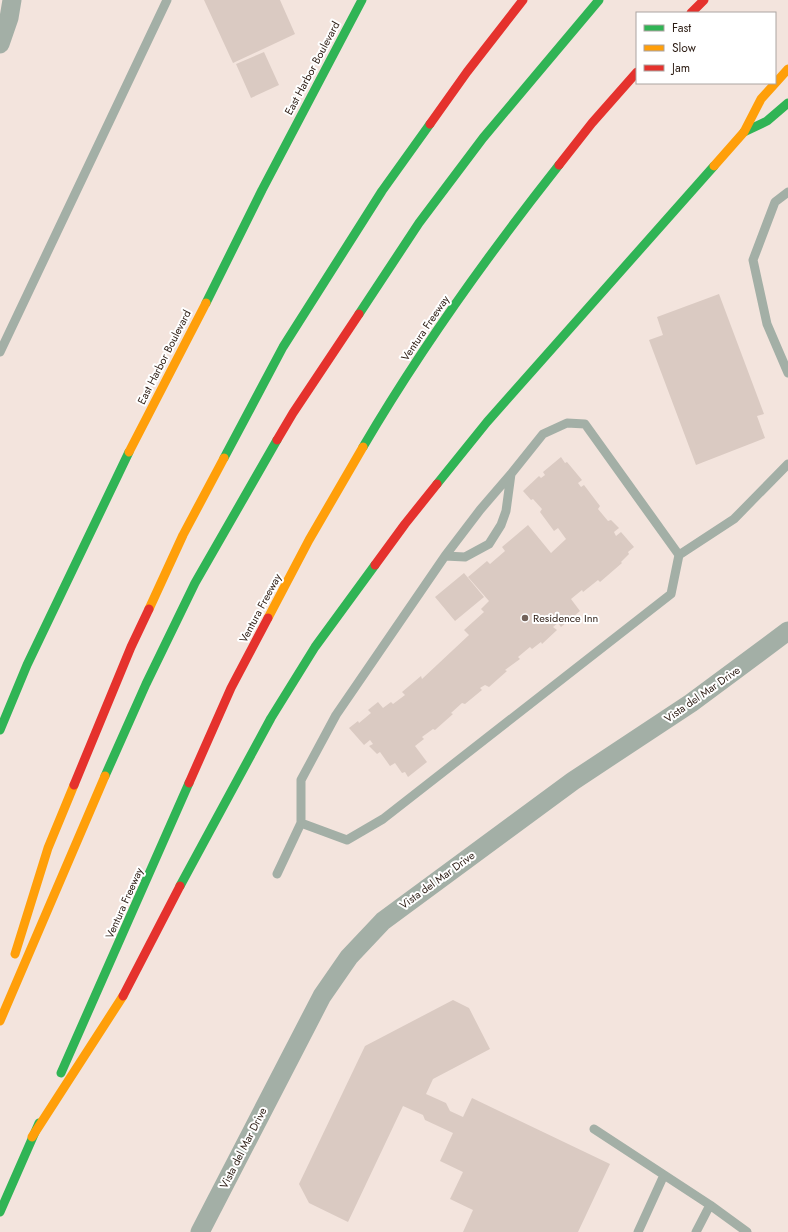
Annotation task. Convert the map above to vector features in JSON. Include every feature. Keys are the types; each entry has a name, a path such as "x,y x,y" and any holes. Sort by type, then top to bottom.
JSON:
{"main road":[{"path":"12,965 48,848 131,646 183,535 283,347 382,190 466,72 523,0"},
{"path":"0,1021 100,788 153,670 195,583 293,413 419,223 483,138 598,0"},
{"path":"692,12 704,0"},
{"name":"East Harbor Boulevard","path":"0,730 27,665 130,449 357,4"},
{"path":"776,82 788,69"},
{"name":"Ventura Freeway","path":"0,1212 32,1137 166,839 231,688 310,540 387,406 458,299 529,202 592,123 636,73"},
{"path":"32,1137 120,1002 176,893 271,718 315,647 410,518 487,422 744,132 761,99 774,84"},
{"path":"744,132 768,121 788,103"},
{"path":"0,1001 5,987"}],"street":[{"path":"0,44 9,18 12,0"},
{"name":"Vista del Mar Drive","path":"200,1232 322,996 349,957 383,921 573,781 691,703 788,631"}],"lane":[{"path":"0,352 167,0"},
{"path":"788,192 775,202 753,260 767,324 788,373"},
{"path":"277,874 301,823 301,780 336,715 445,556 480,510 512,474 543,434 567,423 585,424 679,555"},
{"path":"301,823 347,840 383,819 670,594 679,555 734,519 788,464"},
{"path":"445,556 465,557 489,544 501,525 506,511 512,474"},
{"path":"594,1129 710,1205 747,1232"},
{"path":"638,1232 664,1175"},
{"path":"696,1232 710,1205"}],"building":[{"path":"204,0 280,0 295,34 233,63"},
{"path":"264,52 279,85 251,98 236,64"},
{"path":"719,294 764,414 757,416 765,438 696,465 649,340 663,335 657,317"},
{"name":"Residence Inn","path":"561,457 582,480 578,483 581,487 584,485 600,506 598,509 608,521 611,520 619,528 614,532 616,536 621,532 634,547 628,552 629,554 621,562 622,563 600,582 598,580 571,599 580,611 561,627 558,623 553,627 557,630 542,644 541,642 532,649 530,647 518,657 520,659 505,670 507,671 489,687 485,685 480,688 482,690 465,704 462,703 451,713 453,714 435,730 433,729 422,737 424,739 415,746 427,762 408,777 405,772 402,773 395,763 390,766 380,752 377,754 369,746 373,744 370,740 364,745 349,728 358,721 359,723 371,713 368,710 378,702 383,708 391,702 393,704 405,695 402,692 421,676 422,679 469,635 464,630 484,612 481,609 489,601 468,577 487,561 490,564 505,551 502,547 528,525 551,553 566,539 558,528 554,531 540,512 542,509 523,491 539,476 541,478 545,475 543,472"},
{"path":"464,573 484,597 455,621 435,597"},
{"path":"453,1000 469,1008 490,1049 433,1079 426,1094 446,1103 450,1111 463,1117 472,1098 610,1164 578,1232 463,1232 473,1210 450,1199 463,1172 440,1161 453,1133 425,1120 423,1115 403,1106 348,1222 309,1203 299,1184 365,1046"}],"traffic: fast":[{"path":"206,303 262,190 362,0"},
{"path":"359,314 419,223 483,138 599,0"},
{"path":"744,132 767,121 788,103"},
{"path":"224,458 283,347 382,191 430,124"},
{"path":"363,447 408,374 456,303 559,165"},
{"path":"437,484 487,422 714,166"},
{"path":"105,776 146,684 195,583 277,440"},
{"path":"0,730 27,665 129,452"},
{"path":"180,886 271,718 315,647 375,565"},
{"path":"61,1073 189,783"},
{"path":"0,1212 39,1123"}],"traffic: slow":[{"path":"776,82 788,69"},
{"path":"714,166 744,132 761,99 774,84"},
{"path":"129,452 206,303"},
{"path":"268,618 309,540 363,447"},
{"path":"149,609 183,535 224,458"},
{"path":"0,1021 105,776"},
{"path":"15,954 48,848 74,785"},
{"path":"32,1137 123,996"}],"traffic: jam":[{"path":"430,124 467,72 523,0"},
{"path":"692,12 704,0"},
{"path":"559,165 592,123 636,73"},
{"path":"277,440 293,413 359,314"},
{"path":"375,565 437,484"},
{"path":"74,785 131,647 149,609"},
{"path":"189,783 231,688 268,618"},
{"path":"123,996 180,886"}],"place":[{"name":"Residence Inn","path":"525,618"}]}
